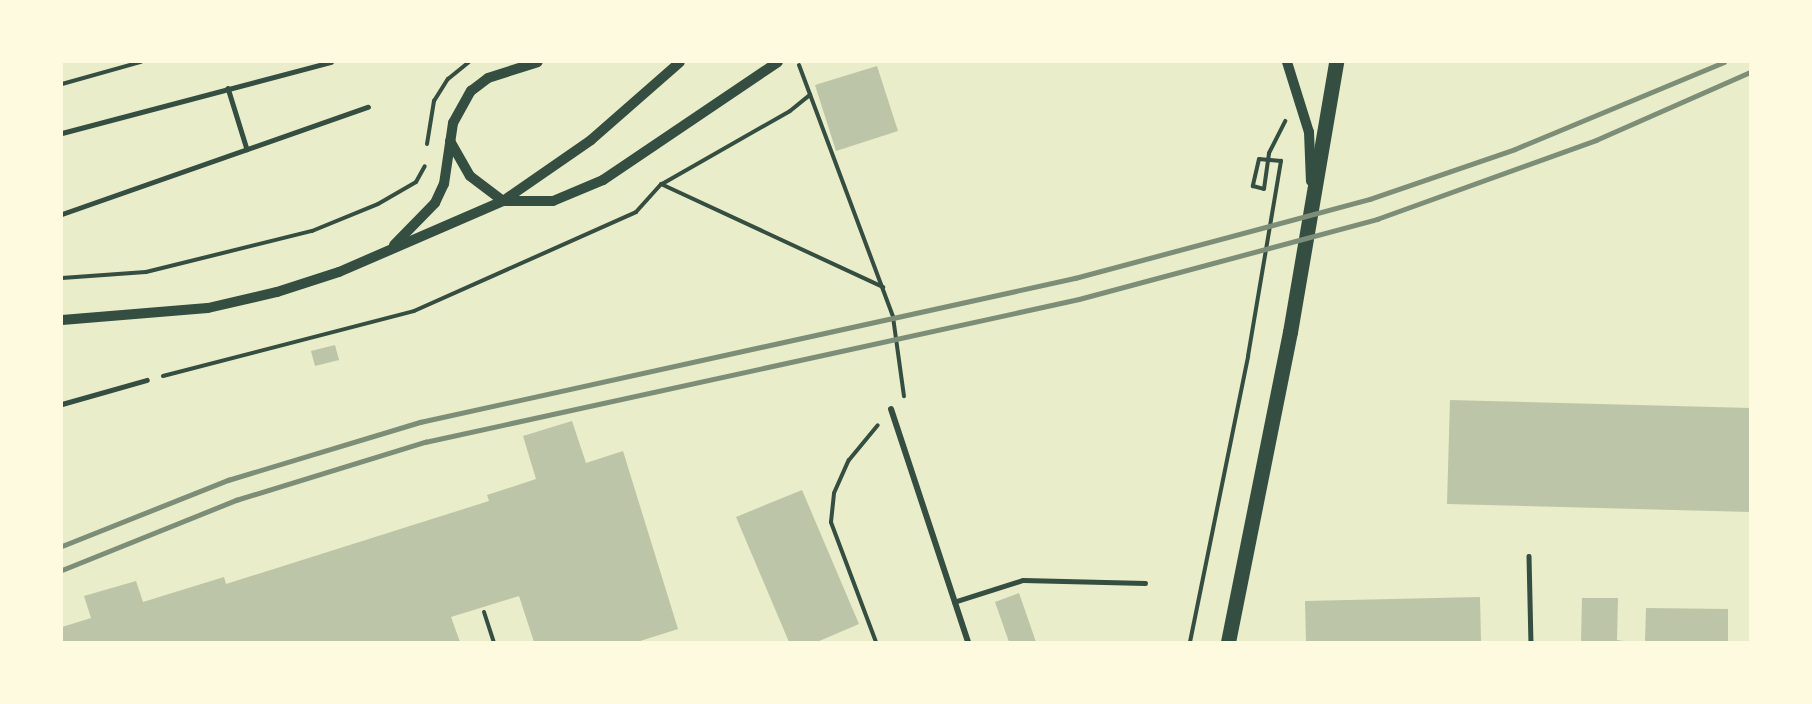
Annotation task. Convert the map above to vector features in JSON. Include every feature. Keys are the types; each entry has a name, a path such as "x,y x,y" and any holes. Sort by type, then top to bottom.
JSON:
{"main road":[{"path":"1228,642 1312,198 1329,124 1336,62"}],"street":[{"path":"387,252 435,203 444,184 450,141 459,107 471,91 488,78 538,62"},
{"path":"62,320 208,308 277,292 387,252 503,201 591,140 680,62"},
{"path":"450,141 470,176 503,201 533,204 579,193 778,62"},
{"path":"1287,62 1309,132 1312,198"},
{"path":"891,409 968,642"}],"lane":[{"path":"62,133 331,62"},
{"path":"228,88 247,149"},
{"path":"62,214 368,107"},
{"path":"62,404 147,380"},
{"path":"1529,556 1531,642"},
{"path":"954,602 1023,580 1145,582"}],"path":[{"path":"62,84 141,62"},
{"path":"427,150 427,129 434,101 448,79 470,62"},
{"path":"797,62 883,287 898,338 904,395 908,406"},
{"path":"147,380 414,311 636,212 661,184 790,111 810,95"},
{"path":"1190,642 1248,356 1281,160 1259,159 1253,186 1264,189 1269,153 1287,118"},
{"path":"62,278 146,272 226,255 312,231 378,204 416,182 427,160"},
{"path":"661,184 883,287"},
{"path":"876,642 831,522 834,493 849,460 904,395"},
{"path":"484,612 494,642"}],"building":[{"path":"877,66 898,131 836,151 815,85"},
{"path":"335,345 339,360 315,366 311,351"},
{"path":"1450,400 1750,408 1750,512 1447,504"},
{"path":"572,421 586,463 623,451 678,629 637,642 534,642 519,596 451,617 460,642 62,642 62,627 91,618 84,596 136,581 143,602 224,577 226,584 489,501 487,495 536,479 523,436"},
{"path":"802,490 859,624 817,642 789,642 736,517"},
{"path":"1019,593 1036,642 1009,642 995,602"},
{"path":"1480,597 1481,642 1306,642 1305,601"},
{"path":"1582,598 1618,598 1617,640 1631,642 1581,642"},
{"path":"1646,608 1728,609 1728,642 1645,642"}],"railway":[{"path":"62,546 228,480 420,422 1075,278 1370,199 1515,149 1724,62"},
{"path":"62,570 236,500 425,442 1079,299 1377,219 1596,140 1750,72"}]}
